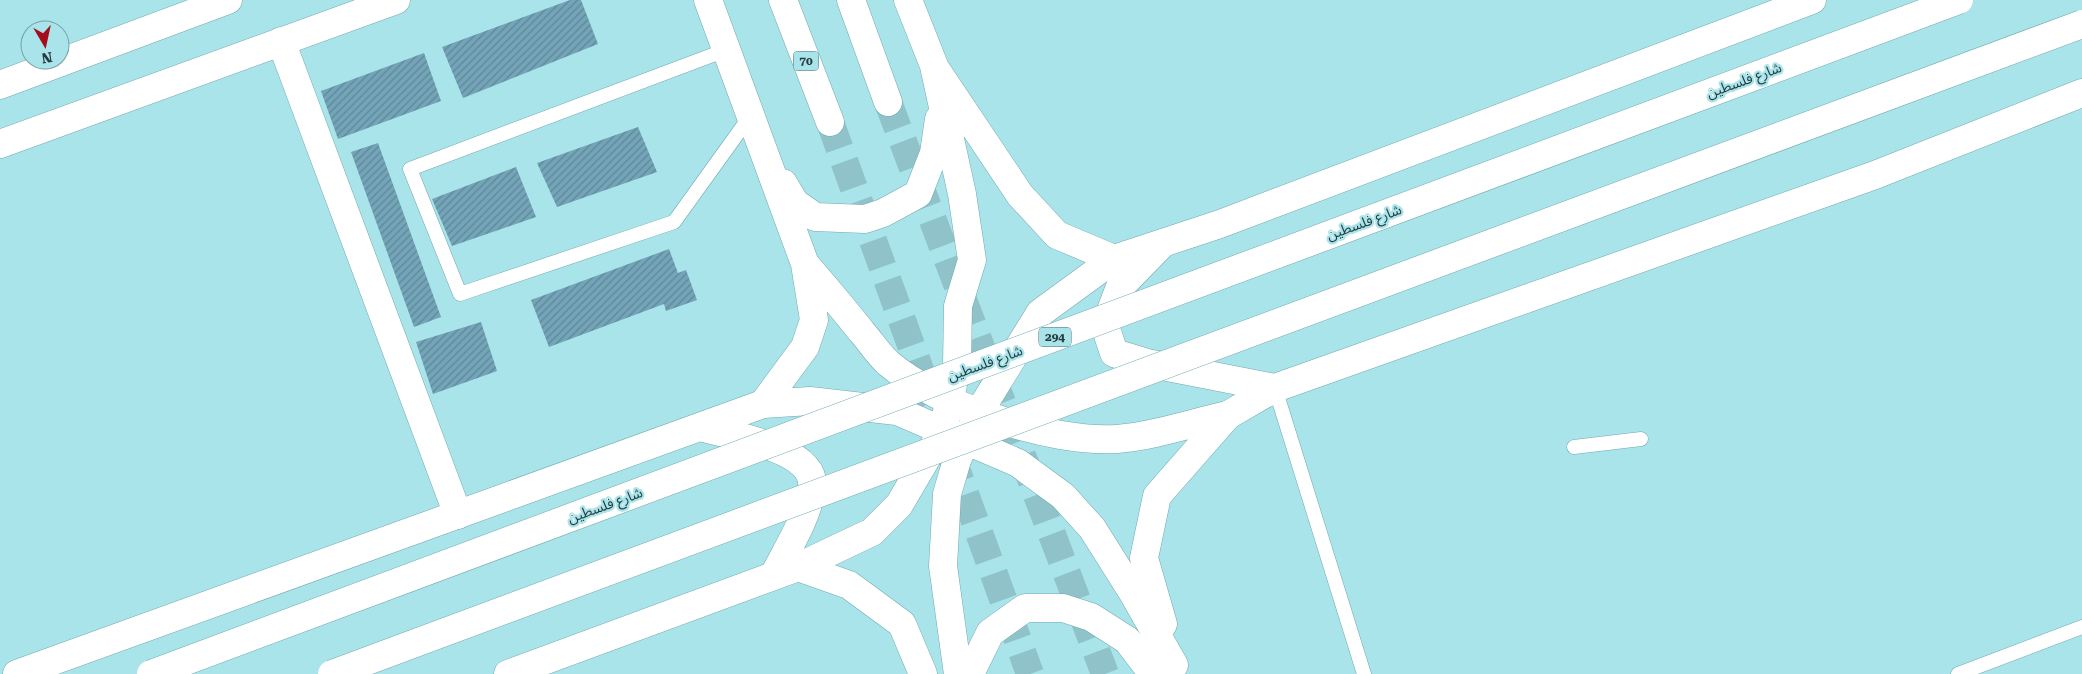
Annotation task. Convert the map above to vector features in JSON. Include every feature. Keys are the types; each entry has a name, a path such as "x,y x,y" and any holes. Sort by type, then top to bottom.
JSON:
{"main road":[{"path":"0,85 228,0"},
{"path":"0,144 281,40 396,0"},
{"path":"708,0 806,264 814,320 805,347 764,404"},
{"name":"70","path":"783,0 830,122"},
{"path":"851,0 888,102"},
{"path":"908,0 934,66 962,194 972,260 958,306 957,366 949,400 955,435 947,494 943,566 958,674"},
{"path":"508,674 786,571 872,532 899,505 955,435 979,412 1040,313 1114,259 1220,224 1812,0"},
{"name":"شارع فلسطين","path":"152,674 1959,0"},
{"path":"332,674 2082,24"},
{"path":"281,40 458,515"},
{"path":"765,154 795,203 815,217 865,218 883,213 918,194 934,153 939,116 934,66"},
{"path":"934,66 1020,194 1057,235 1114,259"},
{"path":"806,264 887,362 932,393 1020,426 1093,438 1118,439 1147,434 1228,414 1275,388 1875,175 2082,93"},
{"path":"1165,242 1120,287 1105,326 1114,353 1147,363 1275,388"},
{"path":"17,674 764,404 810,401 897,411 1018,463 1063,496 1092,528 1133,593 1168,671"},
{"path":"1168,671 1144,558 1156,496 1228,414"},
{"path":"699,427 786,451 808,468 812,486 786,571"},
{"path":"786,571 849,585 902,624 923,674"},
{"path":"970,674 990,633 1025,608 1063,608 1091,617 1128,640 1168,671"}],"lane":[{"path":"726,50 410,169 460,294 674,222 751,115"},
{"path":"1275,388 1364,674"},
{"path":"1574,447 1641,439"},
{"path":"1958,674 2082,627"}],"building":[{"path":"570,0 581,0 598,44 463,98 442,47"},
{"path":"424,53 441,101 338,139 321,91"},
{"path":"638,127 657,172 557,207 537,163"},
{"path":"378,143 441,317 414,327 351,152"},
{"path":"516,167 536,217 452,246 432,199"},
{"path":"669,249 678,273 686,270 697,300 666,311 664,304 549,347 531,300"},
{"path":"481,322 497,371 433,394 416,342"}],"tunnel":[{"path":"888,102 1105,674"},
{"path":"830,122 932,403"},
{"path":"951,455 1030,674"}]}
